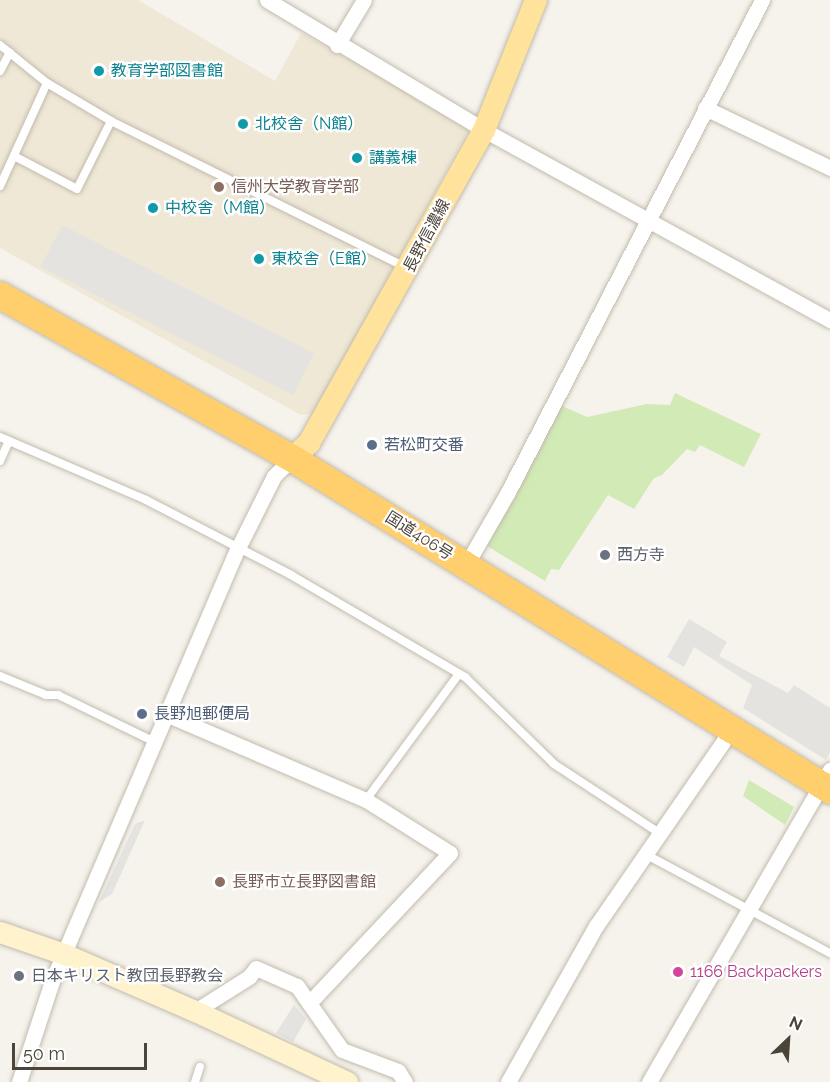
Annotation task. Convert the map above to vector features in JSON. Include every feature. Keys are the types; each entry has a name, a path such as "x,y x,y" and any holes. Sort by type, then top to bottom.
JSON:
{"highway":[{"name":"国道406号","path":"0,295 292,458 730,732 827,782"}],"main road":[{"name":"長野信濃線","path":"292,458 309,443 409,269 484,130 536,0"}],"street":[{"path":"267,0 337,45 484,130 830,320"},
{"path":"337,45 364,0"},
{"path":"466,566 508,492 762,0"},
{"path":"705,108 830,168"},
{"path":"19,1082 64,954 238,548 274,476 292,458"},
{"path":"166,714 366,800 450,853 309,1003"},
{"path":"508,1082 596,926 662,835 730,732"},
{"path":"649,1082 827,782"},
{"path":"0,932 64,954 195,1011 334,1079 342,1050"},
{"path":"195,1011 249,977 256,968 297,986 342,1050 398,1071 405,1082"}],"lane":[{"path":"0,45 47,83 111,121 409,269"},
{"path":"0,71 9,52"},
{"path":"0,186 47,83"},
{"path":"14,156 77,189 111,121"},
{"path":"0,438 146,500 291,575 459,674 554,764 662,835"},
{"path":"0,461 9,441"},
{"path":"366,800 459,674"},
{"path":"0,676 46,695 58,695 156,742"},
{"path":"647,855 749,913 830,953"},
{"path":"195,1082 200,1067"}],"shaded area":[{"name":"信州大学教育学部","path":"0,0 138,0 275,81 301,33 471,125 315,413 301,415 0,248"},
{"path":"62,225 314,353 293,395 41,267"},
{"path":"689,619 727,642 719,656 788,693 794,685 830,708 830,753 826,760 743,708 752,685 694,647 684,667 667,657"},
{"path":"145,820 112,894 99,902 135,824"},
{"path":"294,1005 306,1019 293,1042 276,1033"}],"green space":[{"path":"675,393 761,434 744,467 700,445 695,452 687,449 662,475 654,478 634,509 608,495 559,570 551,569 545,581 487,546 560,405 587,417 647,404 670,405"},
{"path":"749,780 794,807 785,825 743,796"}],"place":[{"name":"教育学部図書館","path":"99,71"},
{"name":"北校舎（N館）","path":"243,124"},
{"name":"講義棟","path":"357,158"},
{"name":"信州大学教育学部","path":"219,187"},
{"name":"中校舎（M館）","path":"153,208"},
{"name":"東校舎（E館）","path":"259,259"},
{"name":"若松町交番","path":"372,445"},
{"name":"西方寺","path":"605,555"},
{"name":"長野旭郵便局","path":"142,714"},
{"name":"長野市立長野図書館","path":"220,882"},
{"name":"1166 Backpackers","path":"678,972"},
{"name":"日本キリスト教団長野教会","path":"19,976"}]}
